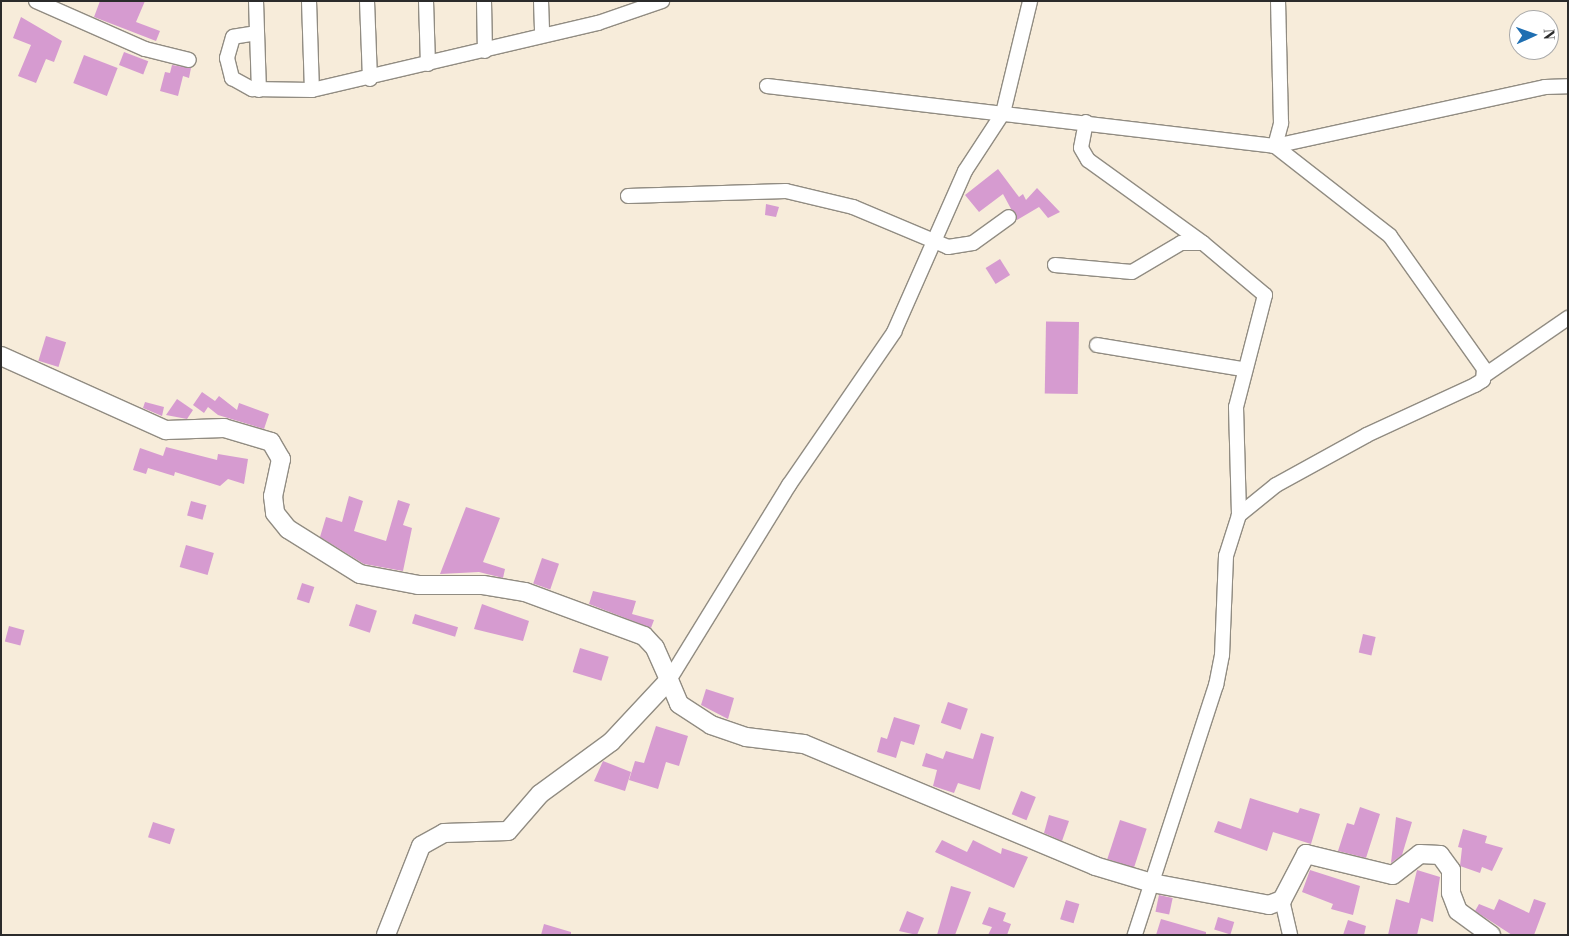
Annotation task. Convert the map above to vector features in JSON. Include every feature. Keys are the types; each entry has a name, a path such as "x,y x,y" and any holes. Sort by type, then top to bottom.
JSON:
{"street":[{"path":"36,1 144,49 190,60"},
{"path":"256,1 260,90"},
{"path":"309,1 312,90"},
{"path":"367,1 370,79"},
{"path":"426,1 428,64"},
{"path":"484,1 485,51"},
{"path":"541,1 542,35"},
{"path":"258,33 234,37 227,64 240,86 260,90 312,90 370,79 485,51 648,9 662,1"},
{"path":"386,935 421,846 444,833 508,831 540,794 611,742 669,680 818,440 868,375 910,301 965,171 1003,113 1030,1"},
{"path":"1275,146 1281,123 1278,1"},
{"path":"767,86 1086,122 1275,146 1545,87 1568,86"},
{"path":"1086,122 1081,148 1088,160 1203,243 1265,295 1262,317 1242,369 1234,430 1239,515 1226,556 1222,655 1216,685 1135,935"},
{"path":"1275,146 1390,236 1485,375"},
{"path":"628,196 786,191 854,207 935,243 954,248 973,243 1009,217"},
{"path":"1055,265 1132,272 1181,244 1203,243"},
{"path":"1239,515 1276,486 1485,375 1568,318"},
{"path":"1097,345 1242,369"},
{"path":"1,356 166,430 224,428 261,437 271,442 281,459 273,496 275,513 288,529 334,560 376,579 506,588 561,605 644,636 655,648 679,704 711,725 746,737 804,744 1095,866 1152,883 1257,904 1282,900"},
{"path":"1290,935 1282,900 1306,854 1393,875 1409,860 1431,854 1447,862 1452,901 1458,911 1491,935"}],"building":[{"path":"100,1 145,1 136,22 160,31 156,41 94,17"},
{"path":"21,17 62,41 54,62 46,59 36,83 18,76 31,45 13,38"},
{"path":"124,52 148,61 143,74 119,65"},
{"path":"84,55 118,68 107,96 73,83"},
{"path":"172,65 191,68 189,78 183,76 178,96 160,91 165,72 170,73"},
{"path":"998,169 1019,197 1023,194 1026,200 1037,188 1060,212 1048,218 1039,207 1017,220 1003,194 979,212 965,195"},
{"path":"766,204 779,207 776,217 765,215"},
{"path":"1000,259 1010,275 996,284 986,268"},
{"path":"1046,321 1079,322 1078,394 1045,393"},
{"path":"46,336 66,342 58,367 38,361"},
{"path":"202,392 215,401 219,396 237,410 239,403 269,414 264,429 218,415 208,407 204,413 193,405"},
{"path":"177,399 193,410 187,419 166,415"},
{"path":"145,402 164,407 162,416 143,408"},
{"path":"166,447 217,460 218,454 248,459 244,484 228,479 220,486 175,472 174,476 148,468 146,474 133,470 140,448 163,456"},
{"path":"349,496 363,501 354,531 386,541 398,500 410,504 403,525 412,528 403,571 364,564 320,537 326,517 342,522"},
{"path":"191,501 206,505 203,520 187,515"},
{"path":"466,507 500,518 483,562 505,569 503,578 479,572 440,574"},
{"path":"186,545 214,553 208,575 180,567"},
{"path":"542,558 559,564 550,589 533,584"},
{"path":"302,583 314,587 309,603 297,599"},
{"path":"593,591 636,601 632,614 654,620 651,628 589,604"},
{"path":"356,604 377,611 370,633 349,626"},
{"path":"482,604 529,621 523,641 474,629"},
{"path":"415,614 458,627 455,637 412,624"},
{"path":"9,626 24,630 20,646 5,641"},
{"path":"1363,634 1376,637 1371,655 1359,653"},
{"path":"580,648 609,657 601,681 573,672"},
{"path":"706,689 734,698 728,719 701,705"},
{"path":"948,702 968,709 961,730 941,723"},
{"path":"894,717 920,725 914,745 901,741 896,758 877,752 881,737 887,739"},
{"path":"656,726 688,736 679,766 666,762 658,789 629,780 635,761 644,763"},
{"path":"981,733 994,737 980,790 958,783 954,793 933,786 937,770 922,766 926,753 943,759 946,751 973,759"},
{"path":"603,761 631,772 625,791 594,781"},
{"path":"1021,791 1036,797 1026,820 1012,814"},
{"path":"1250,798 1298,813 1300,808 1320,814 1311,844 1273,832 1267,851 1214,832 1218,821 1241,829"},
{"path":"1360,807 1380,814 1366,858 1338,851 1347,823 1354,825"},
{"path":"1049,815 1069,821 1062,841 1044,833"},
{"path":"1396,817 1412,822 1402,855 1391,863"},
{"path":"1120,820 1147,829 1134,868 1107,859"},
{"path":"153,822 175,829 170,844 148,837"},
{"path":"1463,829 1487,836 1485,843 1503,848 1492,871 1482,867 1480,873 1460,866 1462,848 1458,847"},
{"path":"942,840 967,852 973,840 1001,854 1002,848 1028,857 1014,888 935,852"},
{"path":"1310,870 1360,886 1353,915 1331,909 1333,904 1302,892"},
{"path":"1417,870 1440,877 1433,922 1421,918 1417,935 1388,935 1396,899 1409,903"},
{"path":"951,886 971,892 955,935 937,935"},
{"path":"1159,895 1173,898 1169,915 1155,912"},
{"path":"1499,899 1529,913 1534,899 1546,903 1534,935 1512,935 1475,911 1479,904 1494,910"},
{"path":"1066,900 1079,904 1074,923 1060,919"},
{"path":"989,907 1006,913 1003,921 1011,924 1007,935 988,935 992,927 982,924"},
{"path":"907,911 924,918 917,935 899,931"},
{"path":"1218,917 1234,922 1230,934 1214,929"},
{"path":"1161,919 1206,932 1206,935 1156,935"},
{"path":"1348,920 1366,926 1364,935 1343,935"},
{"path":"544,924 571,932 571,935 541,935"}]}
